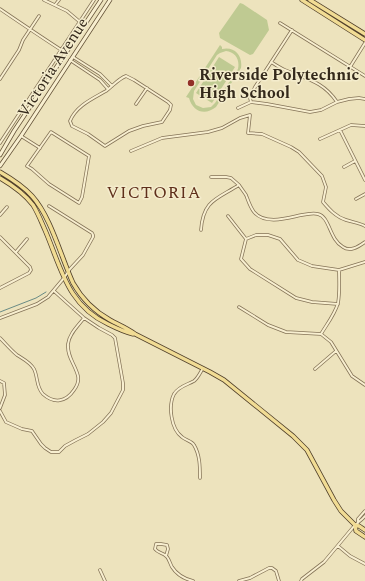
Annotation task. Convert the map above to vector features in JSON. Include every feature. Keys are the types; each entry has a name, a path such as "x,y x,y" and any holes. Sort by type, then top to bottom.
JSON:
{"main road":[{"name":"Victoria Avenue","path":"0,155 14,131 101,0"},
{"name":"Victoria Avenue","path":"0,166 110,0"},
{"path":"302,0 365,40"},
{"path":"310,0 365,34"},
{"path":"0,172 21,186 40,206 77,291 87,303 103,316 135,334 224,380 276,422 301,443 312,458 337,504 346,516 365,530"},
{"path":"0,178 26,196 35,209 48,236 64,278 75,297 91,314 98,319 128,333 135,334"},
{"path":"356,524 356,531 365,537"}],"street":[{"path":"44,0 66,11 80,22"},
{"path":"55,5 59,0"},
{"path":"0,143 94,0"},
{"path":"0,9 44,40 66,53"},
{"path":"0,79 39,16"},
{"path":"280,23 365,76"},
{"path":"251,102 250,98 255,87 292,30"},
{"path":"350,67 365,43"},
{"path":"73,56 100,74 112,86"},
{"path":"70,60 100,80 108,88"},
{"path":"271,62 283,70 306,77 325,88 337,102"},
{"path":"126,76 168,102 171,105 170,110 162,122 143,126 129,132 105,146 88,134 72,126 70,121 72,115 87,101 112,86 126,76"},
{"path":"136,104 147,88"},
{"path":"238,108 251,102 310,112 322,110 337,102 350,99 359,98 365,100"},
{"path":"131,151 162,138 208,132 222,128 240,118 250,115 248,133 262,134 299,152 322,176 326,187 323,202 334,214 344,220 365,226"},
{"path":"320,139 351,125 365,126"},
{"path":"340,130 365,180"},
{"path":"52,132 88,156 80,204 49,184 27,166 40,148 52,132"},
{"path":"21,136 40,148"},
{"path":"344,167 355,161"},
{"path":"211,177 231,178 239,185 246,195 254,212 260,217 269,220 312,213 319,214 325,219 337,244 351,250 365,242"},
{"path":"201,230 206,207 212,200 239,185"},
{"path":"356,199 365,194"},
{"path":"0,318 37,304 54,291 84,253 93,237 93,234 49,206"},
{"path":"0,215 7,207"},
{"path":"228,216 246,239"},
{"path":"246,239 256,235 268,235 280,239 298,260 312,266 339,270 365,262"},
{"path":"0,237 16,252 31,270 0,288"},
{"path":"16,252 27,239"},
{"path":"246,239 241,259 250,269 296,298 312,302 338,304"},
{"path":"321,334 338,304 339,270"},
{"path":"0,411 6,422 22,429 32,431 42,446 51,452 59,452 65,446 88,434 103,422 111,413 123,390 115,338 108,332 84,318 54,291"},
{"path":"239,307 268,325 286,332 321,334 331,342 352,376 365,384"},
{"path":"0,338 18,356 27,361 33,367 42,393 49,398 62,400 69,397 77,386 78,377 68,352 68,342 84,318"},
{"path":"315,369 336,351"},
{"path":"200,478 199,459 196,448 193,443 180,436 175,429 171,410 173,396 177,390 183,385 196,379 203,368"},
{"path":"0,380 4,383 5,395 0,408"},
{"path":"301,581 324,562 365,511"},
{"path":"356,524 362,521 365,516"},
{"path":"166,556 168,549 167,545 156,544 155,549 166,556 172,568 176,572 193,581"},
{"path":"337,546 350,556 365,564"},
{"path":"239,581 250,578 269,568 272,568 276,571 279,581"},
{"path":"100,570 105,581"}],"green space":[{"path":"240,3 267,20 269,30 253,54 250,55 220,38 219,33"},
{"path":"220,45 222,49 226,48 237,52 241,59 241,68 216,107 212,110 204,112 200,111 193,107 189,98 186,97","holes":["226,51 234,54 236,57 238,69 211,107 203,108 196,105 193,99 194,91 217,55"]},
{"path":"219,57 235,67 212,103 196,93"}],"waterway":[{"path":"0,312 36,298 46,292"}],"place":[{"name":"Riverside Polytechnic High School","path":"191,83"}],"district":[{"name":"VICTORIA","path":"154,192"}]}
